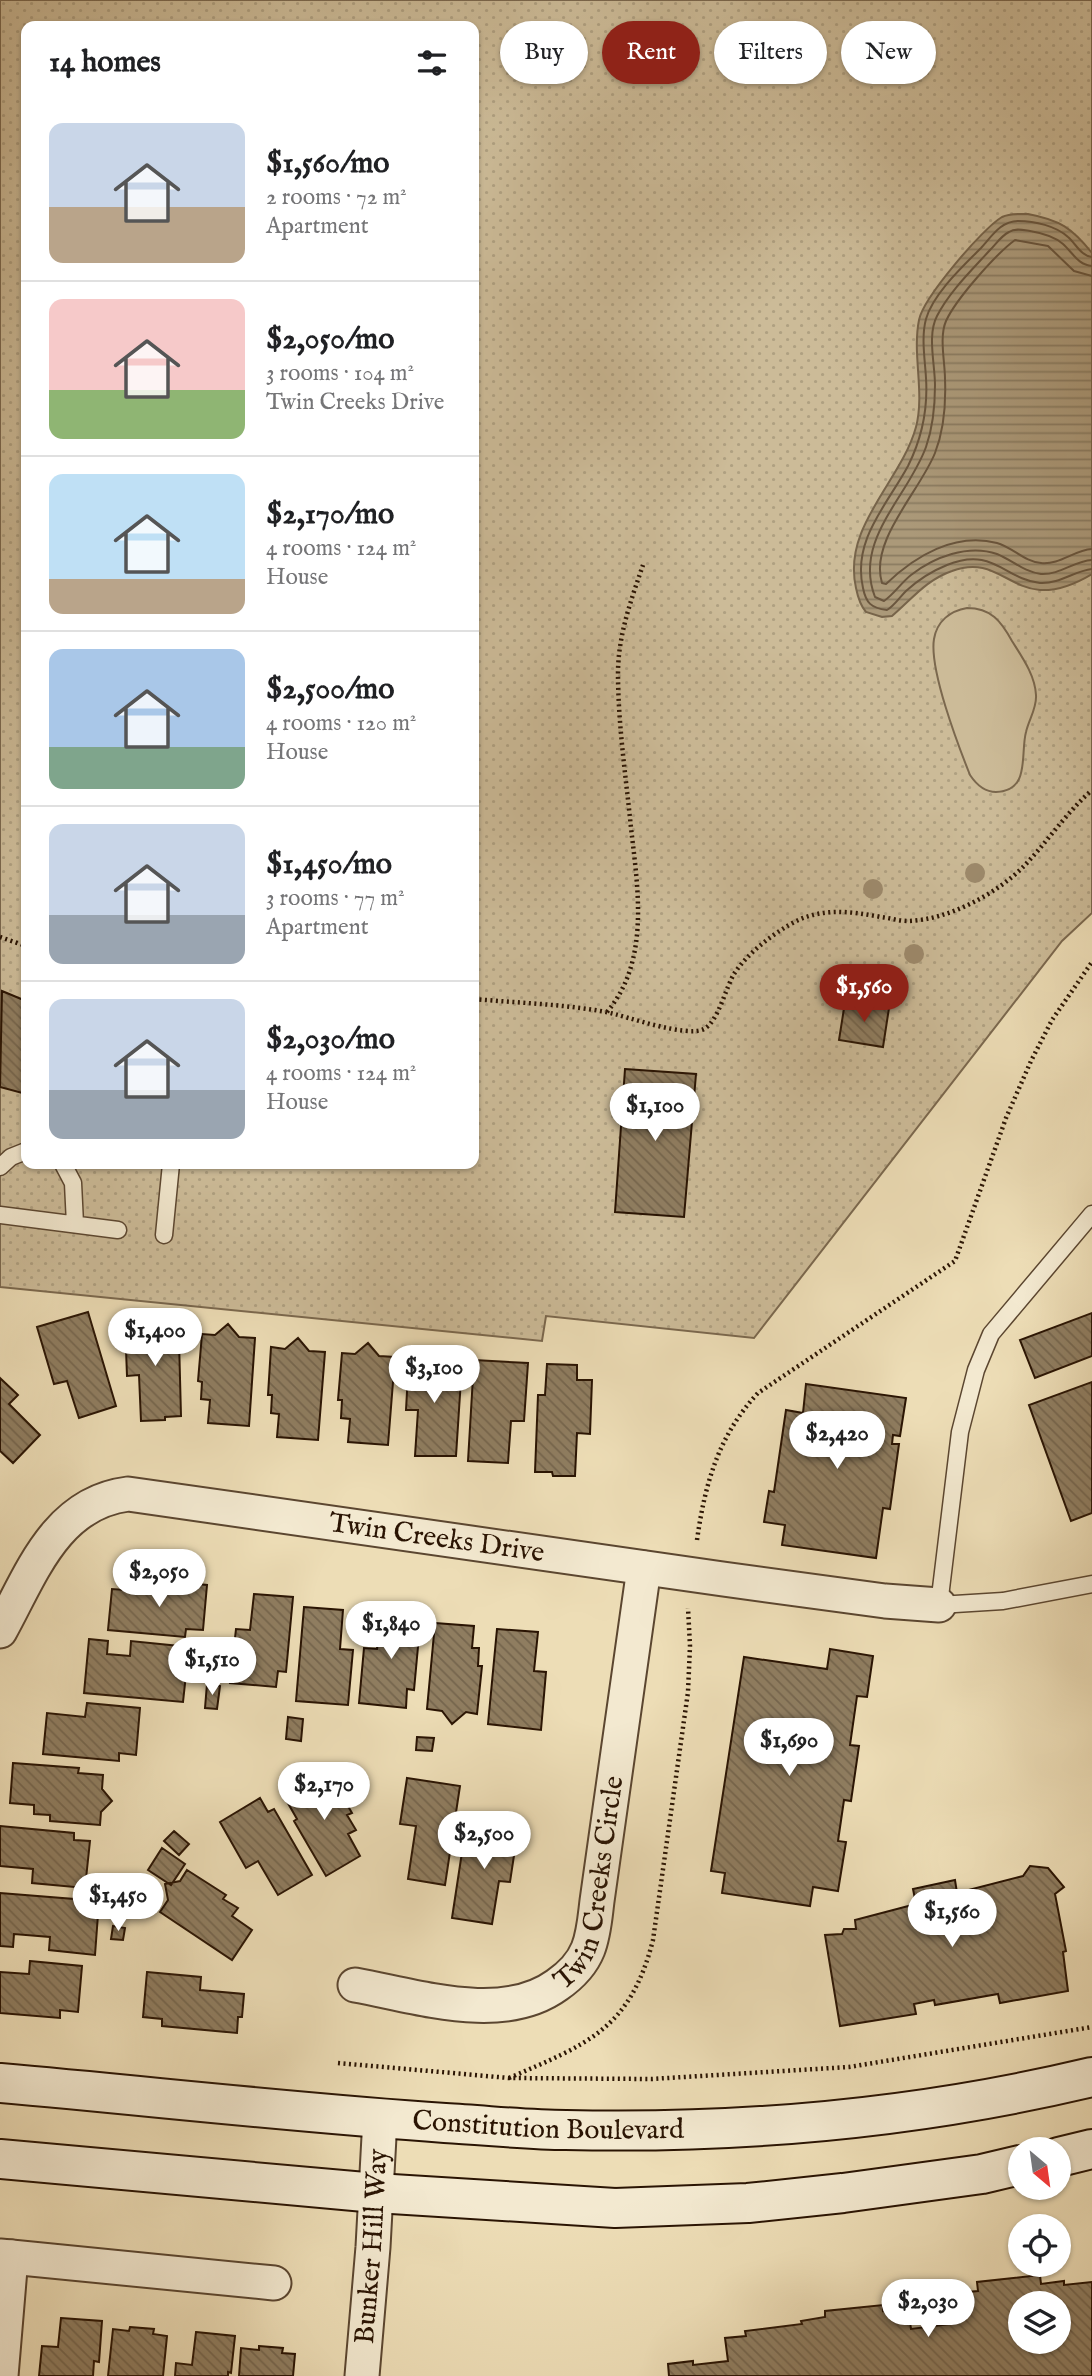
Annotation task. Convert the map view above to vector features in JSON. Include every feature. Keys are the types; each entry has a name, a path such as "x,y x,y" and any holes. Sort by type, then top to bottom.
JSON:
{"main road":[{"name":"Constitution Boulevard","path":"0,2083 380,2118 565,2130 693,2129 816,2123 940,2107 1092,2077"},
{"path":"1071,2154 1092,2149"},
{"path":"0,2159 376,2193 629,2208 748,2203 843,2193 982,2174 1008,2168"}],"street":[{"name":"Twin Creeks Drive","path":"0,1631 45,1548 64,1524 96,1502 128,1494 885,1601 939,1605"},
{"name":"Twin Creeks Circle","path":"355,1985 454,2003 494,2007 524,2002 538,1996 563,1980 582,1960 588,1949 597,1901 644,1568"},
{"name":"Bunker Hill Way","path":"362,2376 380,2118"},
{"path":"1,2376 6,2256 274,2283"}],"lane":[{"path":"0,1167 11,1157 21,1153"},
{"path":"65,1169 72,1184 75,1224"},
{"path":"164,1235 171,1169"},
{"path":"0,1214 118,1230"},
{"path":"1092,1214 991,1334 975,1370 960,1433 939,1605 1014,1599 1092,1584"}],"path":[{"path":"607,1012 619,998 627,981 637,929 638,887 618,675 621,638 643,565"},
{"path":"479,999 607,1012 653,1026 704,1029 711,1023 735,973 746,959 767,940 791,924 825,911 843,911 906,921 928,918 960,908 1009,880 1092,790"},
{"path":"0,937 21,944"},
{"path":"697,1544 707,1481 724,1441 750,1402 778,1379 955,1261 1006,1118 1031,1061 1052,1020 1092,962"},
{"path":"509,2078 573,2050 600,2032 622,2008 641,1980 653,1940 688,1692 690,1646 687,1603"},
{"path":"338,2063 509,2078 651,2079 849,2067 1092,2027"}],"shaded area":[{"path":"0,0 1092,0 1092,913 1062,941 754,1338 546,1316 542,1341 0,1287"},
{"path":"967,608 983,610 999,622 1027,666 1035,688 1035,704 1024,741 1022,770 1015,785 1007,790 988,791 970,775 936,669 934,639 938,627 950,614"}],"water":[{"path":"1028,214 1064,226 1092,253 1092,574 1067,586 1040,590 1028,588 988,570 966,567 934,579 892,616 882,617 866,612 856,588 854,566 857,544 875,505 909,447 916,427 919,400 917,333 923,310 955,264 993,224 1008,215"}],"building":[{"path":"2,991 21,999 21,1093 0,1087"},
{"path":"845,1002 889,1008 883,1047 839,1040"},
{"path":"625,1069 696,1074 684,1217 615,1212"},
{"path":"88,1312 116,1406 79,1418 67,1381 54,1384 37,1327"},
{"path":"1092,1313 1092,1356 1035,1378 1020,1340"},
{"path":"171,1321 172,1340 179,1340 181,1416 141,1421 139,1375 127,1376 125,1323"},
{"path":"228,1324 239,1337 255,1338 249,1426 208,1423 210,1400 201,1399 202,1382 198,1381 202,1334 215,1335"},
{"path":"298,1338 309,1351 325,1352 318,1440 277,1437 279,1414 271,1413 272,1395 268,1395 271,1347 285,1349"},
{"path":"368,1343 379,1356 395,1357 388,1445 348,1442 350,1419 341,1418 342,1400 338,1400 342,1353 355,1354"},
{"path":"409,1356 455,1359 454,1378 461,1379 456,1456 415,1456 418,1410 406,1410"},
{"path":"474,1360 528,1363 524,1421 511,1421 508,1463 468,1461"},
{"path":"547,1364 577,1365 577,1380 592,1380 590,1434 577,1433 575,1476 553,1476 552,1472 535,1472 538,1395 545,1395"},
{"path":"0,1378 18,1395 9,1404 40,1435 13,1463 0,1451"},
{"path":"1092,1382 1092,1513 1071,1521 1029,1405"},
{"path":"806,1384 906,1398 900,1436 893,1435 892,1444 899,1444 890,1509 883,1508 876,1558 782,1545 785,1525 764,1522 769,1491 774,1492 786,1410 803,1413"},
{"path":"155,1580 207,1585 203,1630 186,1629 185,1637 108,1630 112,1589 153,1592"},
{"path":"254,1594 293,1597 286,1672 278,1671 276,1687 230,1683 236,1629 250,1630"},
{"path":"304,1607 343,1610 340,1649 353,1650 348,1705 296,1701"},
{"path":"381,1611 421,1614 414,1690 407,1689 406,1708 359,1703 364,1648 377,1649"},
{"path":"435,1623 474,1626 472,1648 479,1648 478,1666 482,1666 477,1714 466,1712 452,1724 442,1711 427,1709"},
{"path":"497,1629 538,1632 534,1671 546,1672 541,1730 488,1724"},
{"path":"89,1639 108,1641 107,1654 130,1656 131,1641 189,1647 183,1702 84,1693"},
{"path":"830,1649 873,1656 867,1697 857,1696 850,1745 859,1746 851,1801 844,1800 838,1841 846,1842 838,1891 813,1887 810,1906 722,1893 725,1873 711,1871 744,1657 827,1669"},
{"path":"207,1684 220,1686 217,1709 205,1708"},
{"path":"87,1703 140,1708 136,1755 119,1753 119,1761 43,1754 47,1713 85,1717"},
{"path":"288,1717 303,1719 301,1741 286,1739"},
{"path":"417,1737 434,1738 432,1751 416,1750"},
{"path":"13,1763 79,1768 78,1773 103,1775 102,1789 112,1801 101,1812 100,1825 50,1821 50,1815 34,1814 34,1805 10,1803"},
{"path":"329,1773 352,1813 347,1815 356,1830 348,1834 360,1856 326,1876 294,1821 297,1819 285,1798 297,1791 300,1774 316,1781"},
{"path":"407,1778 460,1786 445,1885 408,1879 416,1826 400,1824"},
{"path":"260,1798 268,1812 274,1809 312,1875 278,1895 258,1861 246,1868 220,1822"},
{"path":"474,1822 518,1829 510,1882 499,1881 492,1924 452,1918 464,1839 471,1840"},
{"path":"0,1826 74,1833 74,1840 90,1841 85,1888 32,1883 33,1869 0,1866"},
{"path":"174,1831 189,1844 179,1855 164,1841"},
{"path":"162,1848 185,1864 171,1885 148,1870"},
{"path":"1030,1866 1048,1868 1064,1887 1055,1894 1066,1951 1063,1952 1068,1991 1000,2003 998,1994 935,2005 934,2000 914,2004 916,2014 840,2026 825,1935 842,1934 844,1929 856,1929 855,1920 916,1904 913,1889 955,1880 957,1893 1023,1876"},
{"path":"187,1870 226,1895 223,1899 238,1908 232,1916 252,1930 232,1960 160,1912 168,1900 165,1884 180,1881"},
{"path":"0,1893 99,1901 95,1955 49,1950 50,1937 14,1934 13,1947 0,1946"},
{"path":"113,1926 125,1928 123,1940 111,1939"},
{"path":"30,1961 82,1966 78,2012 60,2010 60,2018 0,2013 0,1972 29,1974"},
{"path":"147,1972 201,1977 200,1990 244,1994 237,2033 162,2026 162,2019 143,2017"},
{"path":"1022,2277 1040,2277 1041,2284 1092,2282 1092,2376 669,2376 668,2364 693,2361 693,2365 728,2361 725,2338 746,2336 745,2331 802,2324 801,2321 825,2317 825,2311 883,2305 883,2311 908,2308 911,2329 959,2323 956,2293 978,2291 977,2282"},
{"path":"61,2318 102,2321 99,2362 94,2361 93,2376 39,2376 42,2346 58,2347"},
{"path":"130,2327 154,2329 153,2334 167,2336 163,2376 108,2376 113,2329 129,2331"},
{"path":"196,2332 235,2336 231,2373 228,2372 228,2376 175,2376 176,2363 192,2365"},
{"path":"259,2346 283,2348 282,2353 295,2354 293,2376 239,2376 241,2348 259,2350"}]}
